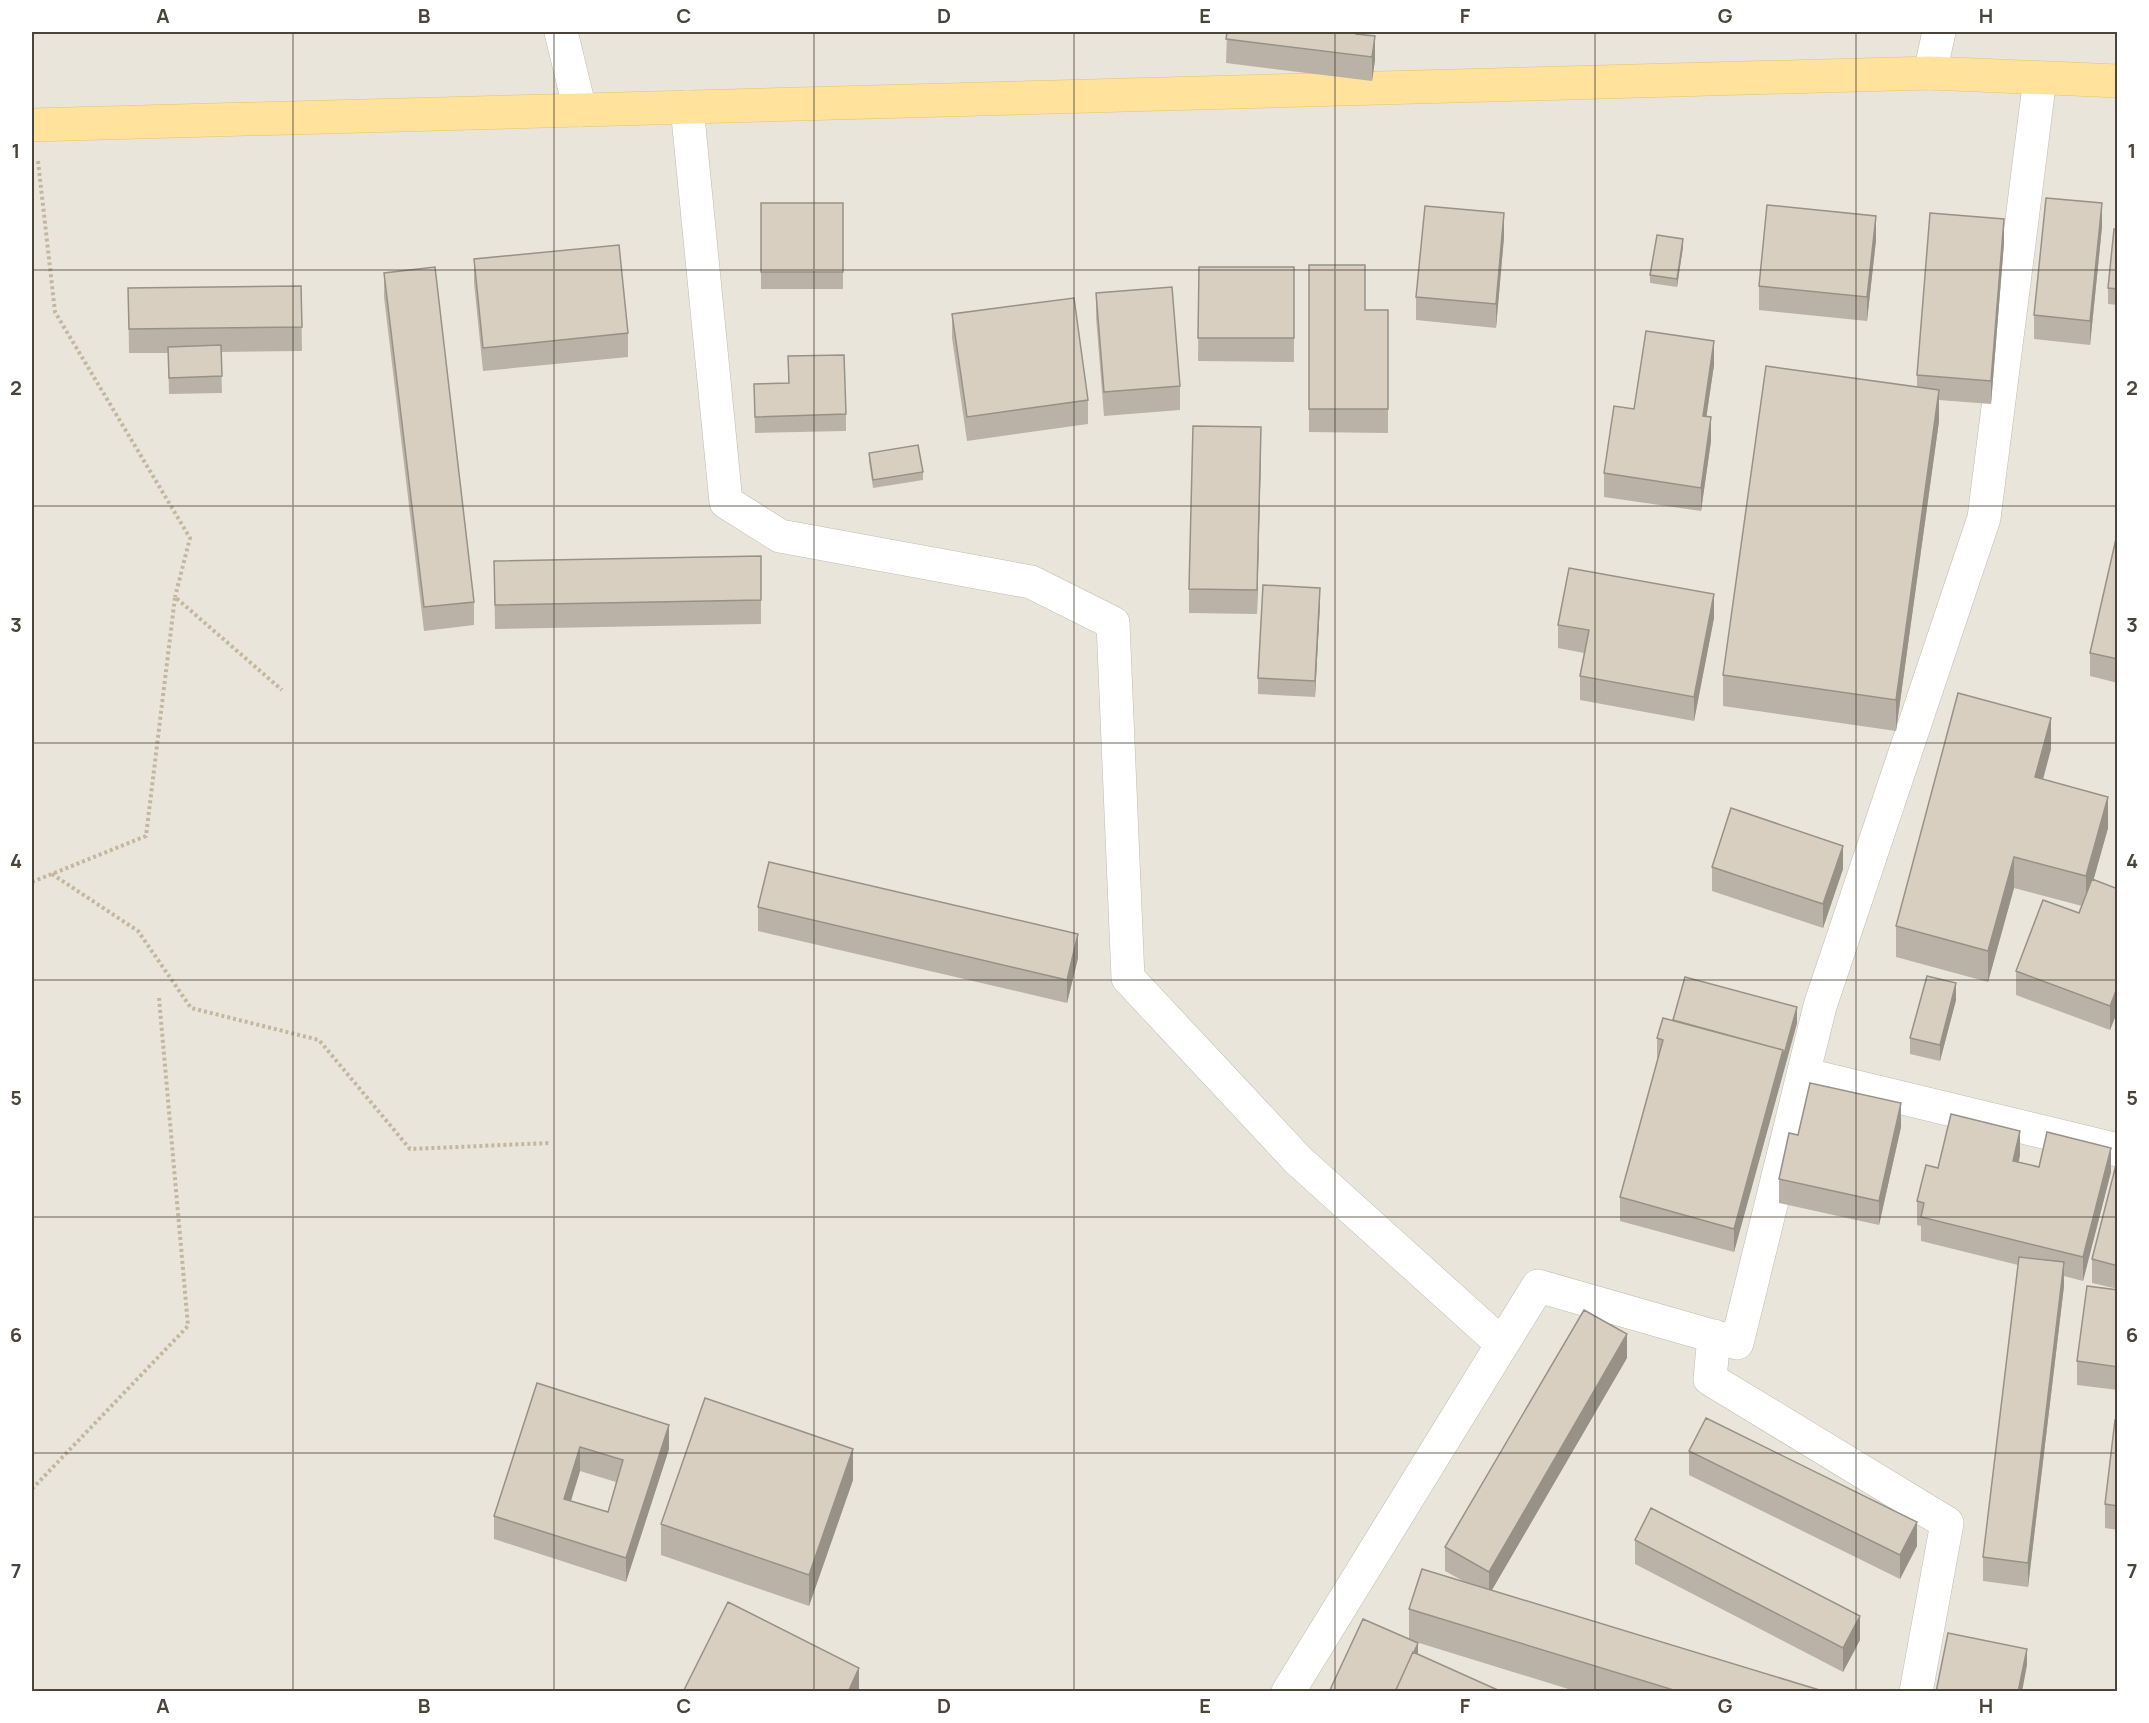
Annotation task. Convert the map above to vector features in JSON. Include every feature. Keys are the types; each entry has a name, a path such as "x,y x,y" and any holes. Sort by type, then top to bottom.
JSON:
{"main road":[{"path":"33,125 1930,73 2118,81"}],"street":[{"path":"561,32 580,110"},
{"path":"1930,73 1940,32"},
{"path":"1288,1692 1538,1286 1737,1343 1820,1006 1984,518 2040,78"},
{"path":"687,107 726,502 780,536 1031,582 1113,623 1128,978 1298,1160 1502,1344"},
{"path":"1803,1074 2118,1150"},
{"path":"1714,1336 1710,1379 1947,1523 1916,1692"}],"path":[{"path":"32,882 146,836 175,597 190,538 55,312 33,125"},
{"path":"175,597 282,690"},
{"path":"52,874 138,931 191,1008 319,1040 410,1149 549,1143"},
{"path":"32,1489 188,1326 159,998"}],"shaded area":[{"path":"32,32 2117,32 2117,1691 32,1691"}],"building":[{"path":"1227,32 1356,32 1356,34 1375,36 1372,57 1226,39"},
{"path":"2046,198 2102,203 2090,321 2034,315"},
{"path":"761,203 843,203 843,272 761,272"},
{"path":"1767,205 1876,216 1867,297 1759,286"},
{"path":"1425,206 1504,213 1496,304 1416,297"},
{"path":"1930,213 2004,219 1991,381 1917,375"},
{"path":"2114,229 2118,229 2118,289 2108,288"},
{"path":"1657,235 1683,239 1677,279 1650,275"},
{"path":"619,245 628,333 483,348 474,259"},
{"path":"1309,265 1365,265 1365,310 1388,310 1388,409 1309,409"},
{"path":"435,267 474,602 424,607 384,273"},
{"path":"1199,267 1294,267 1294,338 1198,338"},
{"path":"301,286 302,327 129,329 128,288"},
{"path":"1172,287 1180,386 1104,392 1096,293"},
{"path":"1074,298 1088,400 967,417 952,314"},
{"path":"1646,331 1714,341 1703,416 1711,417 1701,488 1604,473 1614,406 1634,409"},
{"path":"221,345 222,376 169,378 168,347"},
{"path":"844,355 846,414 755,417 754,384 789,383 788,356"},
{"path":"1766,366 1939,390 1896,700 1723,675"},
{"path":"1193,426 1261,427 1257,590 1189,589"},
{"path":"918,445 923,472 873,480 869,453"},
{"path":"2118,530 2118,659 2090,653"},
{"path":"761,556 761,600 495,605 494,561"},
{"path":"1569,568 1714,594 1694,697 1580,676 1589,630 1558,625"},
{"path":"1263,585 1320,588 1315,681 1258,678"},
{"path":"1958,693 2051,718 2035,777 2108,797 2086,876 2014,857 1988,951 1896,926"},
{"path":"1731,808 1843,846 1823,904 1712,867"},
{"path":"769,862 1078,934 1067,980 758,907"},
{"path":"2092,879 2118,889 2118,986 2110,1006 2016,971 2043,900 2079,913"},
{"path":"1927,976 1956,983 1940,1045 1910,1038"},
{"path":"1685,977 1797,1007 1783,1058 1783,1050 1673,1020"},
{"path":"1663,1018 1783,1050 1734,1229 1620,1197 1663,1040 1657,1038"},
{"path":"1810,1083 1901,1103 1879,1201 1779,1179 1789,1133 1798,1135"},
{"path":"1951,1114 2020,1131 2013,1161 2039,1167 2047,1132 2111,1148 2083,1257 1921,1217 1924,1203 1917,1201 1926,1165 1938,1168"},
{"path":"2118,1157 2118,1266 2092,1259"},
{"path":"2019,1257 2064,1262 2028,1563 1983,1557"},
{"path":"2087,1286 2118,1290 2118,1367 2077,1361"},
{"path":"1584,1310 1627,1334 1489,1572 1445,1547"},
{"path":"537,1383 669,1425 626,1558 494,1516","holes":["580,1447 623,1460 608,1512 564,1499"]},
{"path":"705,1398 853,1449 809,1575 661,1524"},
{"path":"1706,1418 1917,1522 1900,1555 1689,1451"},
{"path":"2115,1420 2118,1420 2118,1506 2105,1504"},
{"path":"1651,1508 1860,1616 1843,1648 1635,1540"},
{"path":"1422,1569 1826,1692 1680,1692 1409,1609"},
{"path":"728,1602 859,1668 848,1692 683,1692"},
{"path":"1363,1619 1418,1643 1414,1652 1395,1692 1329,1692"},
{"path":"1948,1633 2027,1649 2018,1692 1936,1692"},
{"path":"1413,1652 1500,1691 1395,1692"}]}
